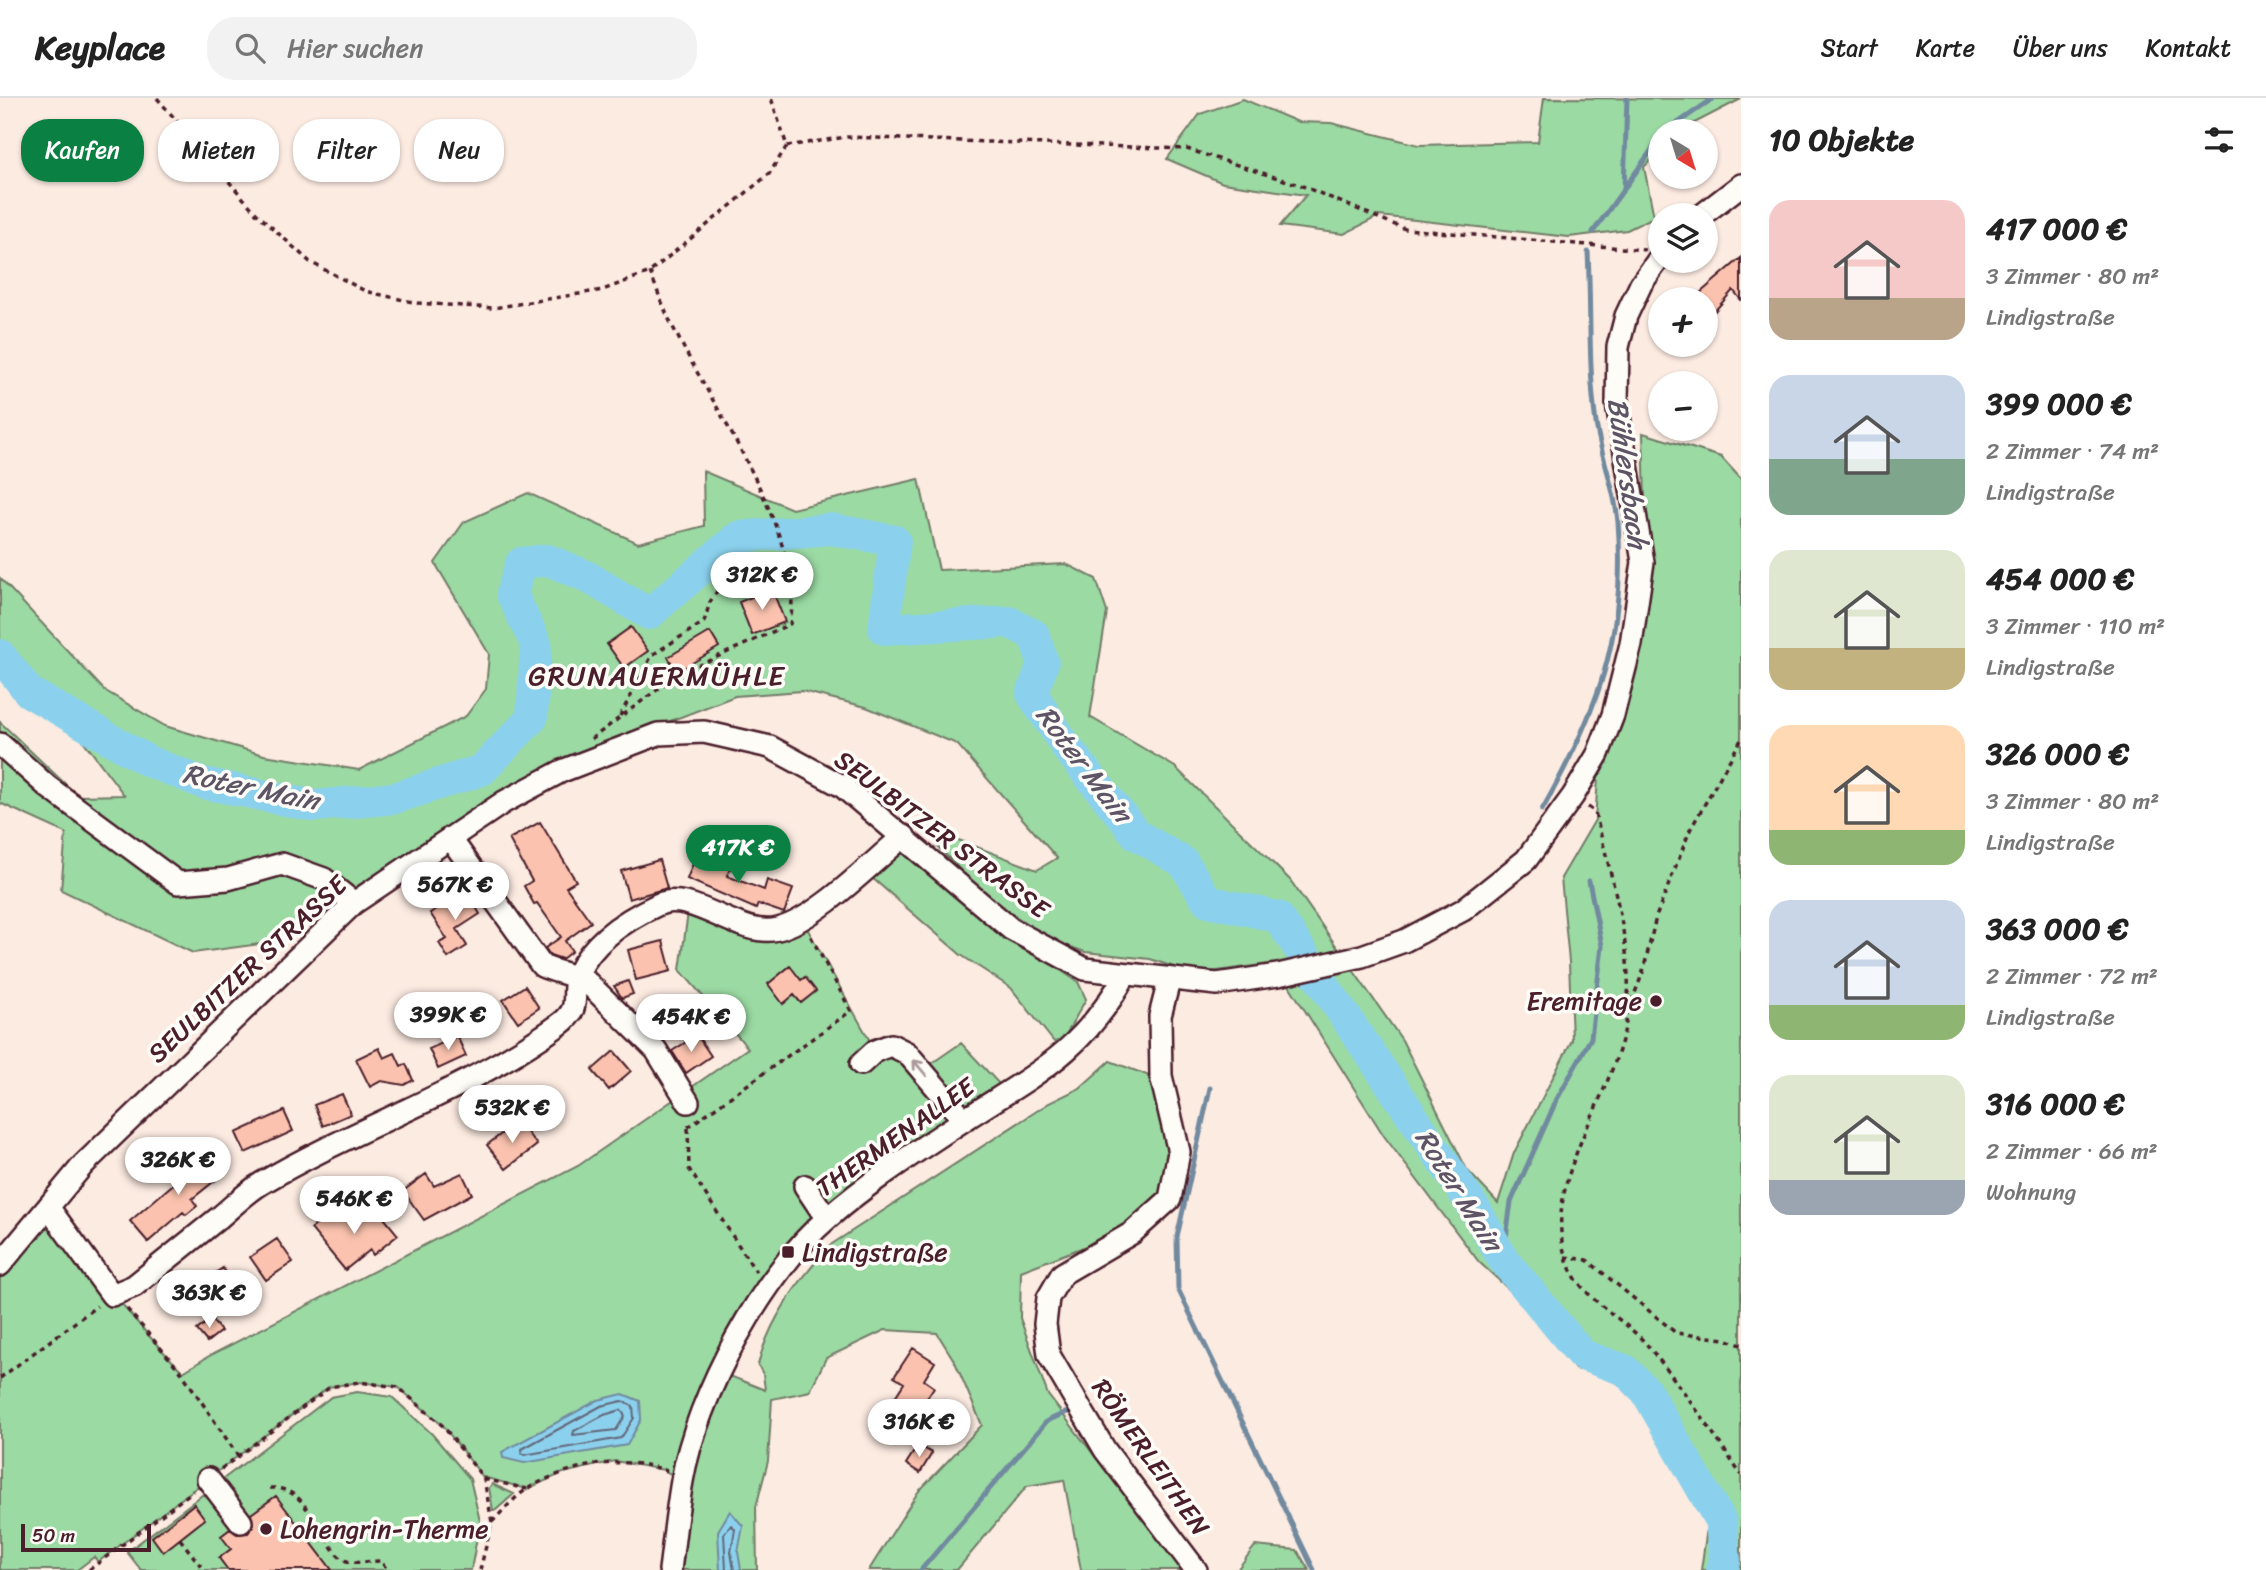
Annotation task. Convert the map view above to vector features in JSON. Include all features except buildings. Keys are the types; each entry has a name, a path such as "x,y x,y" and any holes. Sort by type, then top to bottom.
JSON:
{"street":[{"path":"1718,203 1741,185"},
{"name":"SEULBITZER STRASSE","path":"0,1265 83,1165 354,903 505,802 562,771 658,734 704,733 770,747 842,786 1011,929 1085,969 1169,981 1217,984 1278,975 1321,968 1362,956 1404,941 1463,911 1526,860 1573,796 1598,754 1613,715 1631,644 1643,562 1617,404 1618,347 1626,316 1648,267"},
{"path":"0,744 48,787 178,883 228,879 282,864 324,879 354,903"},
{"path":"48,1206 112,1295 134,1286 260,1184 469,1078 559,1024 576,1004 577,976 586,959 607,936 661,902 694,905 751,930 775,930 803,921 904,836"},
{"path":"458,849 542,965 559,974 577,976 588,983 656,1050 688,1102"},
{"name":"THERMENALLEE","path":"670,1570 682,1478 706,1401 727,1352 773,1281 827,1219 879,1176 1030,1080 1063,1055 1109,1004 1125,975"},
{"name":"RÖMERLEITHEN","path":"1169,981 1160,1016 1161,1076 1179,1152 1170,1199 1132,1233 1062,1274 1048,1298 1045,1324 1049,1355 1105,1450 1196,1570"},
{"path":"861,1064 875,1051 891,1045 907,1053 964,1120"},
{"path":"805,1186 827,1219"},
{"path":"208,1479 241,1522"}],"path":[{"path":"157,98 256,213 310,262 365,291 417,303 493,309 603,290 650,272 769,174 787,146 847,137 1187,149 1300,185 1405,229 1648,252"},
{"path":"771,98 787,146"},
{"path":"588,741 677,675 790,624 795,600 788,568 770,513 746,459 674,331 650,272"},
{"path":"619,718 652,655 704,622 710,601 726,578 788,568"},
{"path":"1741,740 1690,830 1656,917 1643,972 1627,1015 1609,1078 1565,1183 1562,1225 1565,1257 1585,1290 1647,1344 1741,1475"},
{"path":"1595,812 1621,916 1627,1015"},
{"path":"688,1127 851,1011 803,921"},
{"path":"688,1102 689,1170 757,1273 773,1281"},
{"path":"1565,1257 1587,1260 1676,1333 1725,1339 1741,1345"},
{"path":"0,1378 112,1295 131,1312 182,1373 239,1456"},
{"path":"89,1570 330,1387 359,1382 398,1387 443,1426 484,1479 492,1522 480,1570"},
{"path":"492,1522 527,1489 563,1473 615,1461 664,1470"},
{"path":"484,1479 527,1489"},
{"path":"270,1488 288,1489 295,1494 312,1518 314,1528 327,1536 339,1557 351,1562 381,1561 387,1570"},
{"path":"180,1538 204,1570"}],"green space":[{"path":"1544,98 1741,99 1702,119 1648,119 1648,163 1644,167 1651,203 1648,203 1648,220 1627,230 1569,237 1379,216 1344,234 1280,226 1306,195 1223,183 1167,159 1200,114 1243,99 1298,122 1331,123 1419,145 1538,142"},
{"path":"1643,433 1648,435 1648,441 1669,441 1721,457 1741,479 1741,1570 1701,1570 1709,1514 1662,1444 1624,1377 1575,1369 1515,1295 1479,1262 1384,1136 1275,963 1195,974 1150,959 1085,952 1051,940 1011,913 979,889 937,846 959,840 1037,870 1057,858 957,744 866,707 802,691 735,696 536,773 267,943 193,953 61,890 66,833 0,803 0,722 78,796 124,795 51,698 0,658 0,578 104,690 165,726 264,755 359,770 466,716 486,689 489,654 435,563 464,522 528,493 638,543 704,526 703,471 792,509 919,479 939,570 1066,564 1096,579 1107,612 1090,717 1175,767 1290,880 1402,1040 1467,1170 1498,1203 1514,1153 1572,1040 1569,962 1561,878 1595,820 1598,778 1623,710 1647,563"},
{"path":"909,849 983,918 1078,982 1086,999 1063,1040 1054,1042 1011,988 961,955 870,876"},
{"path":"689,905 751,930 803,921 875,1050 891,1045 922,1070 961,1043 1002,1087 808,1230 678,1452 672,1475 664,1470 615,1461 563,1473 527,1489 483,1477 443,1426 398,1387 359,1382 329,1387 98,1562 94,1557 77,1570 0,1570 0,1273 54,1216 132,1316 183,1372 209,1356 578,1166 748,1048 680,970"},
{"path":"1110,1061 1147,1075 1171,1117 1166,1199 1136,1227 1021,1271 1020,1318 1048,1395 1182,1570 1081,1570 1064,1480 1027,1486 957,1570 869,1570 918,1492 982,1425 955,1362 937,1333 885,1330 826,1358 810,1391 772,1399 768,1461 756,1507 757,1570 676,1570 686,1492 725,1374 765,1390 763,1374 758,1365 763,1348 787,1300 820,1257 832,1244 1049,1103 1080,1088"},
{"path":"357,1392 392,1397 432,1434 470,1479 480,1521 471,1570 332,1570 276,1497 222,1536 231,1549 219,1558 228,1570 141,1570 127,1552 331,1397"},
{"path":"492,1484 514,1494 496,1510 493,1510 489,1488"},
{"path":"1255,1546 1297,1550 1309,1570 1237,1570"}],"water":[{"path":"623,1394 640,1401 641,1420 627,1445 524,1463 503,1458 502,1452 598,1400"},
{"path":"730,1511 743,1526 738,1552 741,1570 720,1570 718,1531"}],"waterway":[{"path":"1624,189 1627,98"},
{"name":"Bühlersbach","path":"1683,119 1714,98"},
{"name":"Bühlersbach","path":"1593,232 1648,155"},
{"name":"Bühlersbach","path":"1542,810 1593,706 1604,672 1618,601 1618,522 1593,402 1588,252"},
{"name":"Roter Main","path":"0,655 29,692 148,761 203,783 315,806 395,798 482,770 532,718 536,644 512,594 521,563 548,560 586,576 649,614 738,537 831,529 895,541 884,629 1009,622 1034,635 1043,663 1032,694 1067,748 1137,835 1183,862 1208,901 1278,917 1477,1212 1503,1259 1582,1355 1625,1370 1646,1391 1721,1522 1725,1561 1722,1570"},
{"name":"Bühlersbach","path":"1503,1259 1511,1202 1557,1099 1591,1038 1602,946 1589,881"},
{"path":"1210,1088 1177,1237 1178,1289 1314,1570"},
{"path":"921,1570 1047,1421 1074,1409"}],"place":[{"name":"Eremitage","path":"1656,1001"},
{"name":"Lindigstraße","path":"788,1252"},
{"name":"Lohengrin-Therme","path":"266,1529"}],"district":[{"name":"GRUNAUERMÜHLE","path":"657,675"}]}
